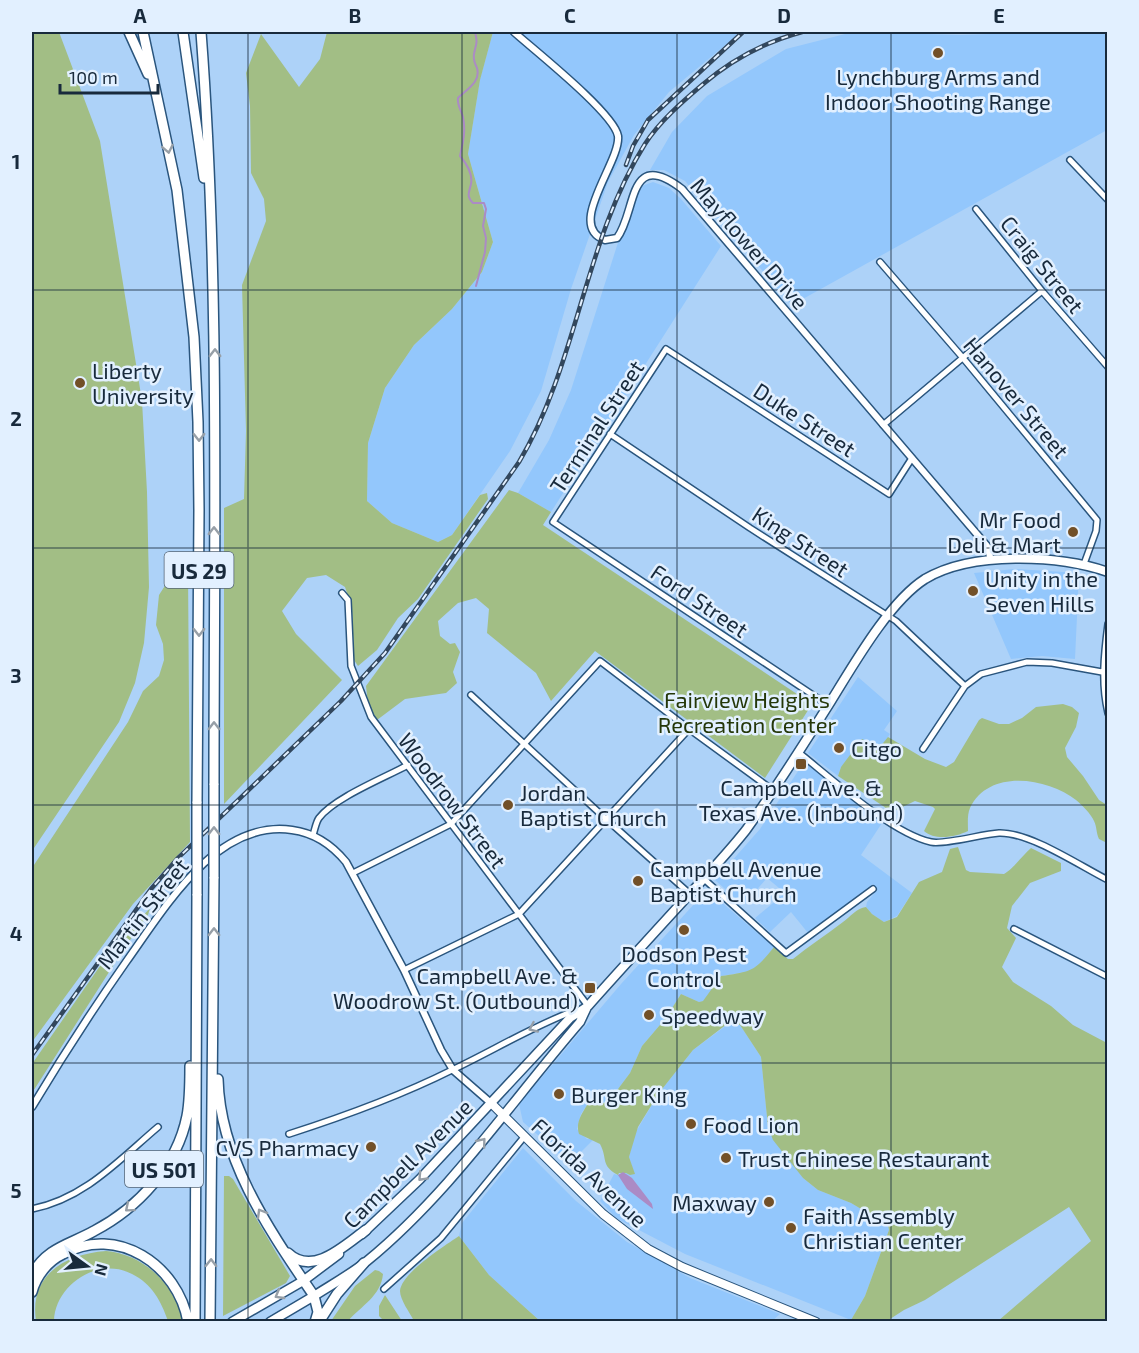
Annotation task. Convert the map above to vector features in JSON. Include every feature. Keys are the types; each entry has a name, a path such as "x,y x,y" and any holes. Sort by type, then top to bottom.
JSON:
{"highway":[{"path":"129,32 157,92"},
{"name":"US 29","path":"142,32 177,190 194,337 199,499 195,1322"},
{"name":"US 29","path":"183,32 202,151 209,219 215,327 210,1322"},
{"path":"201,32 210,163 209,219"},
{"path":"213,986 218,1089 225,1127 235,1161 256,1206 314,1296 318,1312 317,1322"},
{"name":"US 501","path":"32,1274 46,1256 59,1247 92,1232 131,1207 146,1192 166,1165 181,1136 187,1116 196,1001"},
{"path":"281,1246 295,1260 319,1261 366,1230"},
{"path":"32,1292 33,1285 56,1257 72,1248 92,1244 114,1245 144,1257 167,1275 186,1310 188,1322"},
{"path":"317,1322 337,1294 364,1263"}],"main road":[{"name":"Campbell Avenue","path":"232,1322 303,1281 339,1255 420,1179 570,1018 588,1006 731,849 774,791 860,655 888,616 910,591 928,577 955,567 991,560 1084,564 1107,572"},
{"name":"Campbell Avenue","path":"270,1322 364,1263 436,1197 580,1022 588,1006"},
{"name":"Florida Avenue","path":"492,1104 603,1214 648,1249 682,1267 816,1322"}],"street":[{"name":"Mayflower Drive","path":"514,32 594,104 616,129 617,149 591,211 594,234 605,240 617,238 623,227 634,190 645,178 654,176 673,182 701,210 987,546 991,560"},
{"path":"1070,160 1107,200"},
{"name":"Craig Street","path":"976,209 1107,367"},
{"name":"Hanover Street","path":"880,262 1097,520 1096,531 1084,564"},
{"path":"883,425 1042,291"},
{"name":"Terminal Street","path":"553,522 666,349"},
{"name":"Duke Street","path":"666,349 889,494 912,458"},
{"name":"King Street","path":"610,434 750,528 896,621 965,686"},
{"name":"Ford Street","path":"553,522 828,705"},
{"name":"Woodrow Street","path":"342,593 348,600 351,666 366,708 377,726 588,1006"},
{"path":"1107,624 1102,672 1107,713"},
{"path":"353,873 451,824 600,661 774,791"},
{"path":"923,749 965,686 981,674 1027,662 1052,663 1102,672"},
{"path":"471,695 690,894"},
{"path":"404,970 519,914 689,729"},
{"path":"798,752 870,809 912,836 933,843 1000,833 1013,834 1036,842 1107,880"},
{"path":"313,835 318,820 324,812 408,765"},
{"name":"Martin Street","path":"32,1107 83,1023 164,909 206,861 246,835 259,831 285,829 313,835 337,852 353,873 453,1070"},
{"path":"704,879 786,953 873,889"},
{"path":"1014,929 1107,977"},
{"name":"Campbell Avenue","path":"289,1134 384,1101 453,1070 516,1036 588,1006"},
{"name":"Florida Avenue","path":"453,1070 492,1104"},
{"path":"32,1209 66,1197 92,1184 158,1127"},
{"path":"384,1289 441,1238 524,1137"}],"shaded area":[{"path":"493,32 741,32 669,92 634,135 608,182 571,289 541,391 510,451 452,535 438,542 392,523 367,501 368,443 385,388 414,345 452,309 482,272 493,242 468,154 480,79"},
{"path":"853,32 961,35 1107,32 1107,130 792,305 685,181 664,170 650,170 672,132 707,96 786,49"},
{"path":"653,182 669,188 681,199 721,246 551,512 518,493 549,440 571,390 622,230 639,187"},
{"path":"1015,569 1079,573 1075,659 1042,656 1011,659 974,573"},
{"path":"858,677 897,711 884,730 890,734 883,745 841,767 838,776 808,753"},
{"path":"804,762 882,823 861,855 912,893 897,916 884,922 866,907 867,902 877,890 873,884 808,933 791,912 770,932 755,918 785,893 767,878 743,905 715,880 760,829"},
{"path":"707,890 774,947 760,965 752,971 721,976 704,1001 699,1002 681,994 665,1019 642,1046 630,1073 612,1097 604,1103 589,1102 581,1114 577,1129 587,1139 594,1139 570,1163 523,1122 519,1104 621,984"},
{"path":"731,1022 740,1025 761,1057 768,1127 803,1178 818,1190 851,1203 888,1225 889,1230 865,1296 851,1320 685,1254 616,1218 600,1201 614,1174 634,1174 629,1157 634,1135 659,1093 693,1050"},
{"path":"523,1148 576,1201 627,1242 690,1278 780,1314 771,1322 540,1321 489,1275 459,1236 462,1223"},
{"path":"623,1172 632,1178 652,1204 653,1209 627,1189 618,1175"}],"green space":[{"name":"Liberty University","path":"32,32 59,32 100,141 142,401 149,587 144,643 135,683 119,722 32,851"},
{"path":"327,32 493,32 480,80 468,154 493,242 482,272 452,309 414,345 385,388 368,443 367,501 392,523 438,542 452,535 480,495 487,493 488,499 418,599 398,618 377,650 358,666 354,660 352,608 345,587 326,575 307,578 282,611 296,634 342,680 224,804 224,508 244,499 246,431 242,285 266,221 264,199 251,173 250,106 246,73 261,34 299,87 320,59"},
{"name":"Fairview Heights Recreation Center","path":"509,490 551,512 543,525 812,704 765,778 595,651 551,701 536,673 487,633 489,609 476,598 458,603 438,621 440,636 450,644 455,643 460,652 453,672 457,683 446,693 405,699 377,720 368,704 366,686"},
{"path":"177,567 188,570 190,842 133,904 32,1042 32,868 128,722 143,691 159,676 164,660 163,644 156,625 159,595"},
{"path":"1063,704 1079,713 1076,727 1065,748 1067,757 1099,800 1107,805 1107,843 1099,839 1093,818 1076,800 1064,792 1035,782 1005,782 991,787 979,795 970,808 968,831 958,835 940,837 924,831 935,809 933,807 915,801 894,811 889,810 838,776 841,767 862,739 879,748 888,737 925,759 946,767 954,762 982,718 999,724 1009,724 1022,718 1036,707"},
{"path":"958,847 966,870 970,872 1004,874 1031,848 1061,863 1061,871 1030,883 1012,906 1007,928 1016,938 1002,967 1013,982 1051,1006 1073,1025 1107,1043 1107,1321 998,1321 1091,1241 1069,1207 925,1300 887,1321 851,1320 865,1296 889,1230 888,1225 851,1203 818,1190 803,1178 773,1140 768,1127 761,1057 740,1025 731,1022 727,1024 693,1050 659,1093 638,1127 629,1157 635,1174 619,1173 618,1175 612,1171 607,1165 600,1144 579,1134 579,1121 589,1102 604,1103 612,1097 630,1073 642,1046 665,1019 681,994 699,1002 703,1001 721,976 752,969 774,947 788,959 793,959 863,908 866,907 884,922 897,917 919,882 942,872 950,849"},
{"path":"150,908 148,915 32,1093 32,1064 109,953"},
{"path":"224,1176 233,1179 290,1276 286,1283 223,1316"},
{"path":"459,1236 489,1275 540,1321 414,1321 402,1298 400,1291 402,1284 425,1260"},
{"path":"106,1251 133,1258 155,1273 173,1295 183,1321 168,1321 155,1294 139,1278 119,1269 106,1269 93,1271 70,1286 56,1308 54,1321 36,1321 35,1305 38,1291 44,1279 53,1270 77,1257"},
{"path":"375,1270 383,1274 379,1289 370,1300 348,1321 331,1321 355,1286"},
{"path":"385,1295 402,1321 384,1321 379,1316 379,1306"}],"waterway":[{"path":"475,32 477,41 474,58 478,73 475,81 458,98 458,101 464,127 460,156 471,176 469,196 473,203 484,203 486,209 483,226 486,238 485,252 476,286"}],"railway":[{"path":"626,165 633,146 648,120 743,32"},
{"path":"32,1055 151,889 178,858 341,701 385,653 519,462 539,424 555,384 594,261 624,181 651,136 679,105 725,68 762,47 802,32"}],"place":[{"name":"Lynchburg Arms and Indoor Shooting Range","path":"938,53"},
{"name":"Liberty University","path":"80,383"},
{"name":"Mr Food Deli & Mart","path":"1073,532"},
{"name":"Unity in the Seven Hills","path":"973,591"},
{"name":"Citgo","path":"839,748"},
{"name":"Campbell Ave. & Texas Ave. (Inbound)","path":"801,764"},
{"name":"Jordan Baptist Church","path":"508,805"},
{"name":"Campbell Avenue Baptist Church","path":"638,881"},
{"name":"Dodson Pest Control","path":"684,930"},
{"name":"Campbell Ave. & Woodrow St. (Outbound)","path":"590,988"},
{"name":"Speedway","path":"649,1015"},
{"name":"Burger King","path":"559,1094"},
{"name":"Food Lion","path":"691,1124"},
{"name":"CVS Pharmacy","path":"371,1147"},
{"name":"Trust Chinese Restaurant","path":"726,1158"},
{"name":"Maxway","path":"769,1202"},
{"name":"Faith Assembly Christian Center","path":"791,1228"}]}
